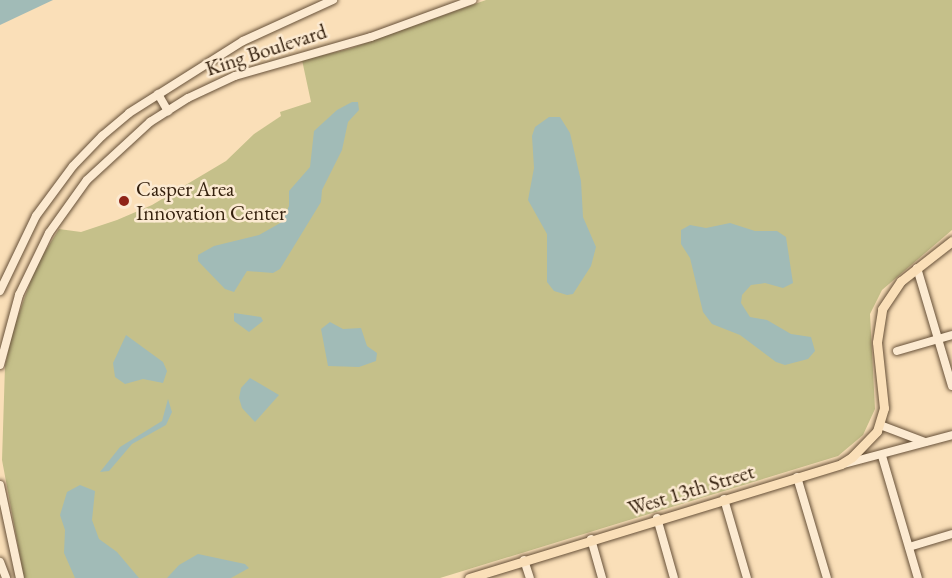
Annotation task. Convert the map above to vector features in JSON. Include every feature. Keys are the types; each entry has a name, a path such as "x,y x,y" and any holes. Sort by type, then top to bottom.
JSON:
{"main road":[{"path":"841,464 866,446 880,425 885,392 878,326 891,293 917,268 952,241"},
{"name":"West 13th Street","path":"469,578 657,518 841,464"}],"street":[{"name":"King Boulevard","path":"0,291 31,225 73,166 129,113 243,41 333,0"},
{"name":"King Boulevard","path":"0,365 19,295 62,211 106,160 168,111 235,76 371,37 472,0"},
{"path":"158,94 168,111"},
{"path":"917,268 952,386"},
{"path":"897,351 952,335"},
{"path":"880,425 925,442"},
{"name":"West 13th Street","path":"841,464 882,456 952,435"},
{"path":"882,456 918,578"},
{"path":"797,477 827,578"},
{"path":"0,485 20,578"},
{"path":"724,499 747,578"},
{"path":"657,518 674,578"},
{"path":"909,547 952,534"},
{"path":"591,539 602,578"},
{"path":"524,560 530,578"},
{"path":"0,562 6,578"}],"shaded area":[{"path":"486,0 952,0 952,230 882,290 870,314 875,409 863,435 838,456 440,578 24,578 2,460 5,366 13,330 36,266 59,229 81,232 152,205 226,161 254,134 281,116 280,112 311,102 302,60 349,49"}],"water":[{"path":"0,0 53,0 0,25"},
{"path":"352,102 358,102 359,110 348,122 342,150 322,190 321,202 280,269 273,273 247,271 234,292 225,289 198,261 198,255 214,246 259,235 282,222 289,206 289,191 310,167 314,131 337,110"},
{"path":"549,117 560,117 570,133 581,181 583,217 596,247 591,266 573,294 567,295 554,291 547,282 547,234 528,200 534,168 532,136 535,127"},
{"path":"730,223 755,231 777,231 786,237 793,283 783,288 765,283 751,285 742,295 741,303 750,317 767,320 791,334 811,337 815,351 808,359 785,365 776,362 740,335 712,324 703,312 690,258 681,244 681,230 690,225 706,228"},
{"path":"234,313 261,317 263,321 249,332 234,321"},
{"path":"330,322 343,329 361,328 367,346 377,353 376,361 359,367 328,366 321,329"},
{"path":"126,335 163,362 167,371 163,383 143,379 125,384 115,377 113,363"},
{"path":"250,378 279,395 255,422 242,408 239,398 241,388"},
{"path":"168,399 172,412 166,425 132,444 109,471 100,472 120,447 162,421"},
{"path":"80,485 95,491 92,520 99,539 117,552 139,578 75,578 64,553 65,530 60,515 67,492"},
{"path":"198,554 245,564 249,568 231,578 167,578 179,565"}],"place":[{"name":"Casper Area Innovation Center","path":"124,201"}]}
